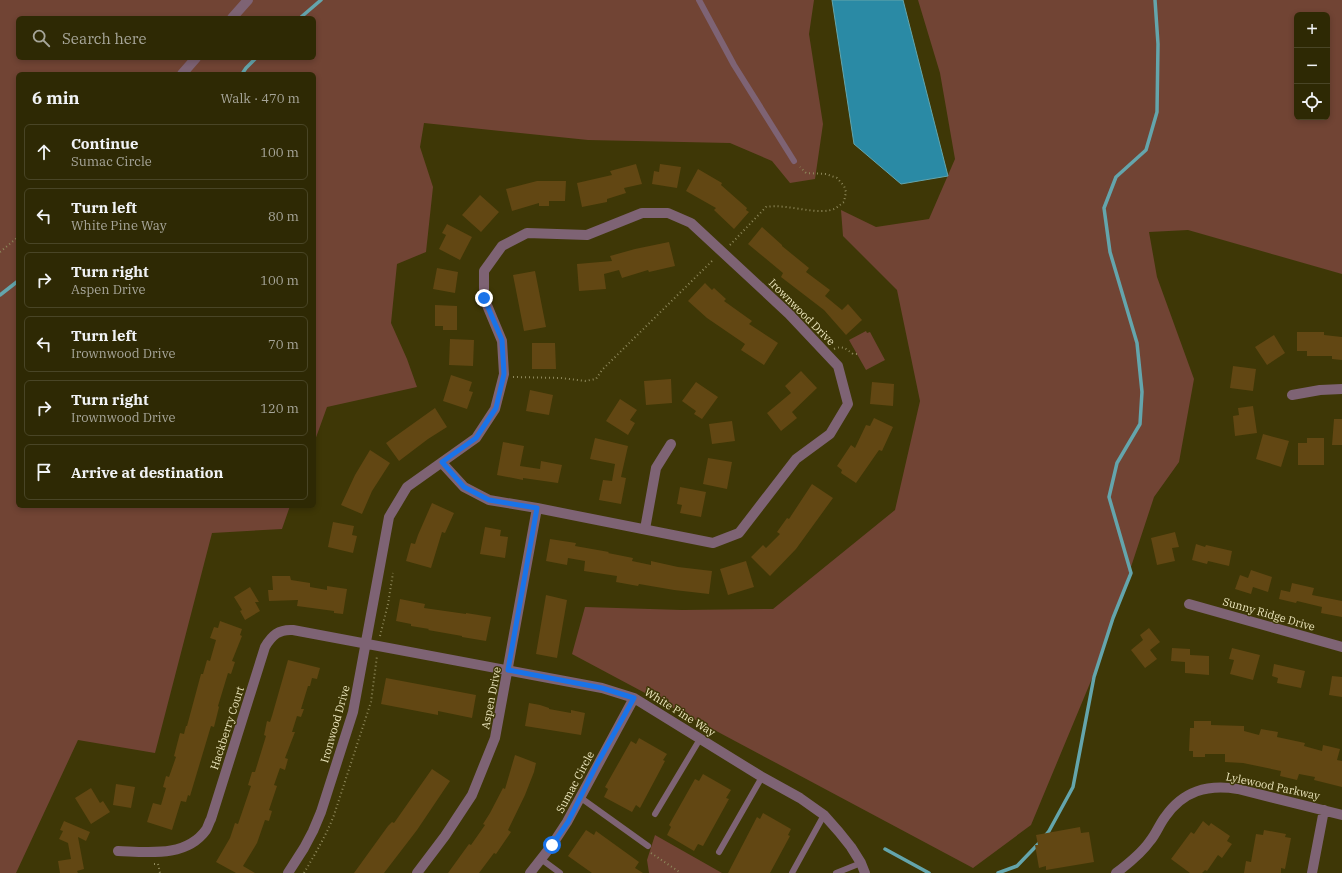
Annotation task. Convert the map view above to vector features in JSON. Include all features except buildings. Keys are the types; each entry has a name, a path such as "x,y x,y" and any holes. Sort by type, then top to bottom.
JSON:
{"street":[{"path":"234,16 248,0"},
{"path":"184,72 194,60"},
{"name":"Irownwood Drive","path":"378,572 389,516 407,487 442,462 476,438 496,408 504,374 502,340 484,298 484,271 502,246 527,233 587,235 642,213 668,213 691,223 789,314 838,366 848,404 830,434 796,459 739,533 713,543 489,500 464,487 442,462"},
{"path":"1292,395 1320,390 1342,389"},
{"path":"645,529 656,468 671,444"},
{"name":"Aspen Drive","path":"417,873 445,836 472,795 495,738 537,508"},
{"name":"Ironwood Drive","path":"288,873 304,848 321,812 353,712 378,572"},
{"name":"Sunny Ridge Drive","path":"1188,604 1342,647"},
{"name":"Hackberry Court","path":"118,851 162,852 177,850 198,839 206,830 211,819 265,647 278,632 293,630 366,644"},
{"name":"White Pine Way","path":"366,644 602,688 634,698 762,777 800,798 824,815 843,837 861,863 865,873"},
{"name":"Sumac Circle","path":"530,873 568,822 597,764 634,698"},
{"name":"Lylewood Parkway","path":"1116,873 1139,854 1150,841 1173,807 1184,797 1195,791 1208,787 1224,786 1342,815"},
{"path":"1312,873 1324,810"}],"lane":[{"path":"699,0 734,65 794,161"},
{"path":"655,814 700,739"},
{"path":"719,852 762,777"},
{"path":"581,798 649,849"},
{"path":"792,873 824,815"},
{"path":"541,859 560,873"},
{"path":"836,873 861,863"}],"path":[{"path":"504,374 516,377 561,378 586,381 596,379 602,370 722,252 730,246 766,207 775,205 826,211 835,208 844,202 846,192 844,186 837,178 826,174 806,173 794,161"},
{"path":"0,252 16,239"},
{"path":"828,355 835,348 840,346 844,347 853,354 857,354"},
{"path":"649,849 682,873"}],"shaded area":[{"path":"0,0 814,0 809,34 823,124 815,179 790,183 772,161 730,143 588,140 424,123 420,147 433,187 426,252 397,264 391,323 407,359 417,387 327,407 316,437 316,72 16,72 16,508 289,508 282,529 212,533 155,753 78,740 16,873 0,873"},
{"path":"918,0 1342,0 1342,274 1188,230 1149,232 1157,277 1194,379 1179,462 1154,497 1103,652 1031,825 973,868 572,654 585,607 682,610 773,609 895,510 920,401 897,290 843,236 841,210 876,227 929,219 955,159 940,73"},
{"path":"866,331 867,333 870,332 885,360 866,370 849,340"},
{"path":"655,835 722,873 649,873 647,860"}],"water":[{"path":"832,0 903,0 948,176 901,184 854,144"}],"waterway":[{"path":"302,16 321,0"},
{"path":"1045,836 1073,787 1094,677 1113,618 1131,573 1109,497 1117,463 1140,424 1142,392 1137,343 1110,252 1104,208 1116,177 1146,150 1157,112 1158,44 1155,0"},
{"path":"243,72 254,60"},
{"path":"0,295 16,283"},
{"path":"998,873 1017,866 1041,841"},
{"path":"885,849 929,873"}],"route":[{"path":"484,298 502,340 504,374 496,408 476,438 442,462 464,487 489,500 537,508 508,670 602,688 634,698 597,764 568,822 552,845"}]}
